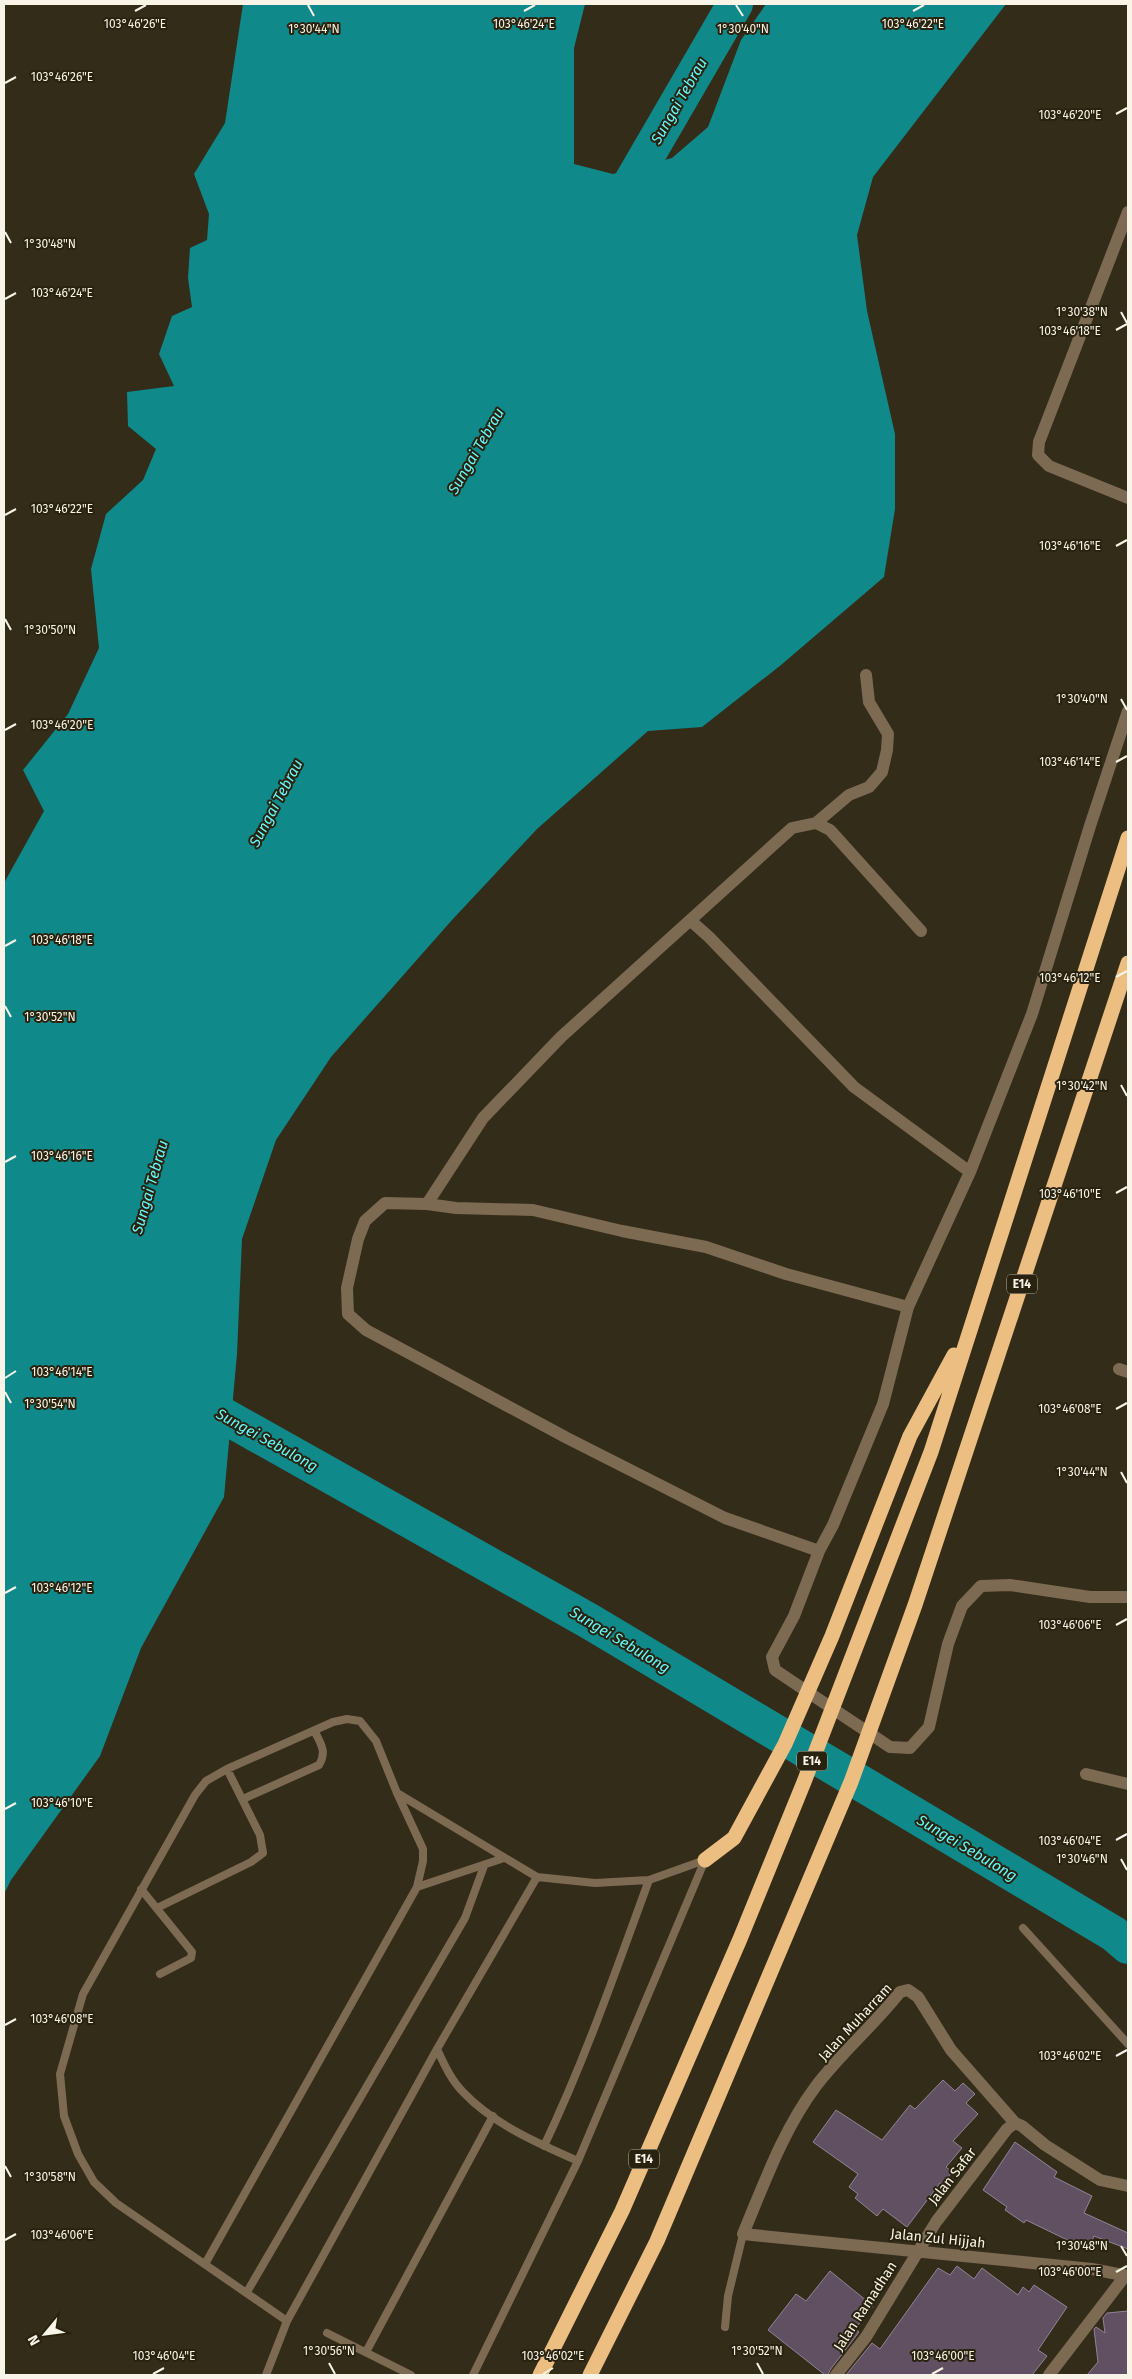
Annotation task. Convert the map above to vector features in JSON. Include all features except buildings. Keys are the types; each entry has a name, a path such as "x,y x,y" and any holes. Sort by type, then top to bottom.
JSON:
{"highway":[{"name":"E14","path":"540,2375 622,2211 740,1939 932,1452 1128,838"},
{"name":"E14","path":"590,2375 657,2241 851,1782 915,1604 1128,963"},
{"path":"705,1860 734,1838 785,1744 832,1636 910,1436 971,1325"}],"street":[{"path":"1128,212 1039,442 1038,455 1049,466 1128,498"},
{"path":"426,1204 483,1118 561,1037 792,828 816,823 849,795 870,787 882,772 887,750 888,734 869,702 866,675"},
{"path":"1128,711 1078,863 1032,1014 970,1172 908,1307 883,1404 794,1616 772,1657 775,1670 890,1747 910,1748 929,1727 948,1644 962,1606 981,1586 1010,1585 1090,1597 1128,1597"},
{"path":"816,823 830,830 865,872 921,931"},
{"path":"691,921 709,936 854,1087 970,1172"},
{"path":"820,1551 725,1518 567,1438 366,1330 348,1314 347,1288 365,1221 385,1204 426,1204 456,1208 534,1210 622,1231 706,1247 786,1274 908,1307"},
{"path":"1086,1774 1128,1784"},
{"name":"Jalan Muharram","path":"744,2234 791,2125 816,2086 900,1992 908,1990 918,1997 951,2050 1015,2123 1022,2126 1045,2145 1100,2180 1128,2186"},
{"name":"Jalan Safar","path":"918,2251 961,2188 1007,2130 1015,2123"},
{"name":"Jalan Zul Hijjah","path":"744,2234 1092,2269 1126,2276"},
{"name":"Jalan Ramadhan","path":"836,2375 866,2337 918,2251"},
{"path":"1049,2375 1126,2276"}],"lane":[{"path":"205,2264 417,1887 423,1860 423,1849 396,1792 376,1741 360,1721 347,1719 333,1722 227,1769 206,1781 195,1795 83,1994 60,2074 64,2116 78,2154 94,2182 116,2203 287,2321"},
{"path":"243,1799 320,1765 324,1750 314,1732"},
{"path":"157,1908 251,1862 263,1853 260,1835 227,1769"},
{"path":"396,1792 537,1877 596,1883 649,1880 705,1860"},
{"path":"417,1887 504,1858"},
{"path":"473,2375 578,2161 705,1860"},
{"path":"247,2292 465,1918 484,1866"},
{"path":"266,2375 287,2321 437,2050 537,1877"},
{"path":"544,2146 567,2097 596,2026 649,1880"},
{"path":"141,1889 192,1952 191,1958 160,1974"},
{"path":"1023,1928 1128,2044"},
{"path":"437,2050 458,2086 493,2116 544,2146 578,2161"},
{"path":"366,2352 493,2116"},
{"name":"Jalan Muharram","path":"725,2327 728,2296 744,2234"},
{"path":"327,2333 410,2375"}],"water":[{"path":"243,4 585,4 574,48 574,164 613,174 672,158 708,127 741,40 766,4 1006,4 873,177 857,235 867,311 895,434 895,509 884,577 781,665 702,727 648,731 537,829 452,920 331,1057 276,1140 242,1239 237,1354 224,1497 141,1648 100,1756 11,1880 4,1894 4,883 44,811 23,770 68,714 99,648 91,569 106,514 143,480 156,449 128,426 127,392 174,386 159,354 172,316 192,307 188,278 190,248 207,240 209,214 194,174 225,123"}],"waterway":[{"name":"Sungai Tebrau","path":"616,209 735,4"},
{"name":"Sungei Sebulong","path":"187,1395 589,1621 1114,1934 1128,1946"}]}
